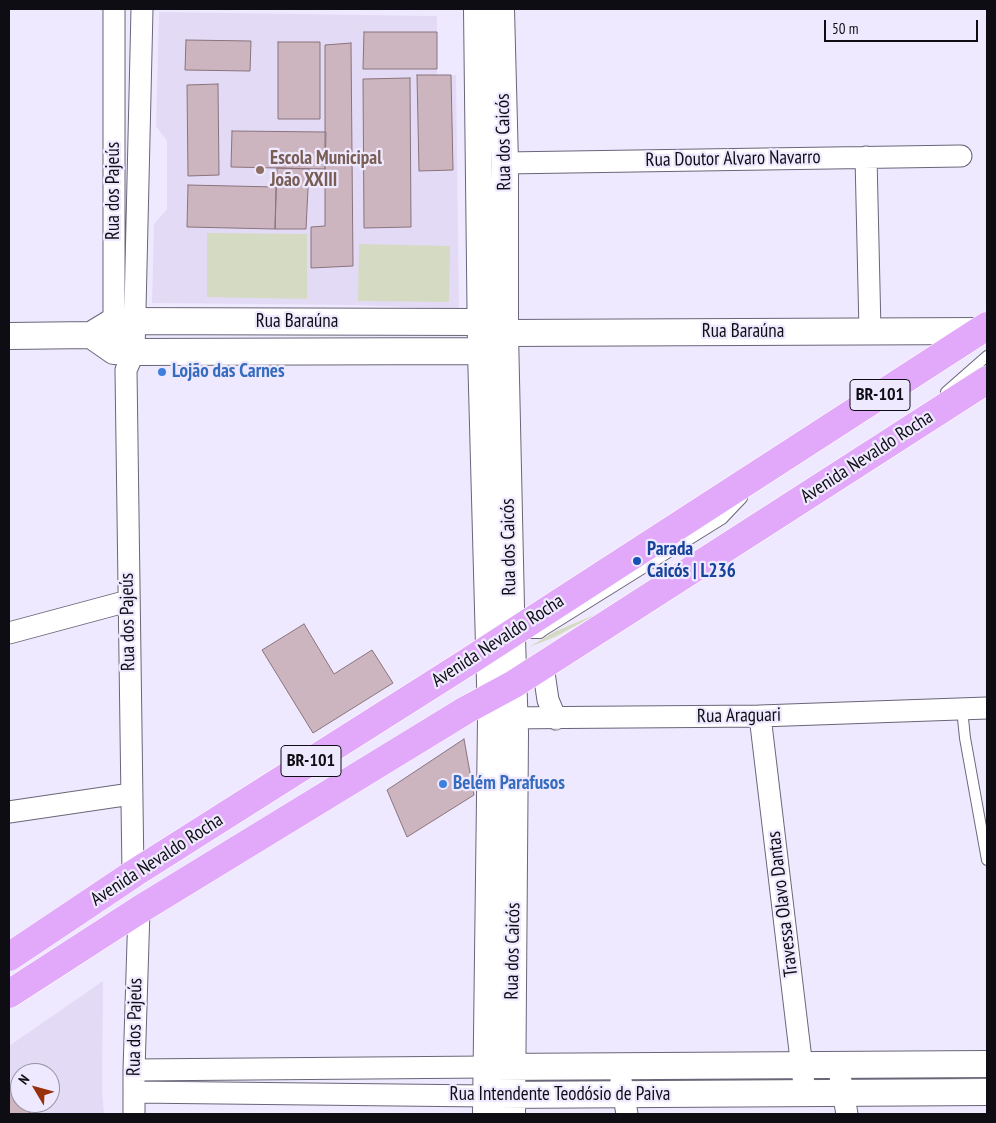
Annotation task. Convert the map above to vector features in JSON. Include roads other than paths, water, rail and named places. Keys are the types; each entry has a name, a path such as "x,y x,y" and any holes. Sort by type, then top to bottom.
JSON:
{"highway":[{"name":"Avenida Nevaldo Rocha","path":"9,957 133,874 512,633 773,464 985,338"},
{"name":"Avenida Nevaldo Rocha","path":"9,994 138,910 466,710 498,711 514,684 987,380"}],"street":[{"name":"Rua dos Pajeús","path":"114,9 125,357 133,874"},
{"name":"Rua dos Pajeús","path":"124,321 142,9"},
{"name":"Rua dos Caicós","path":"477,9 480,322 488,648 498,711 512,1104"},
{"name":"Rua dos Caicós","path":"501,9 505,163 505,333 514,684"},
{"name":"Rua Doutor Alvaro Navarro","path":"505,163 961,156"},
{"path":"866,157 870,331"},
{"name":"Rua Baraúna","path":"124,321 480,322 505,333 870,331 985,338"},
{"path":"9,336 91,335 124,321"},
{"path":"481,351 505,333"},
{"path":"91,335 125,357"},
{"name":"Rua Baraúna","path":"125,357 481,351"},
{"path":"9,632 128,601"},
{"path":"543,666 548,700 556,719"},
{"name":"Rua Araguari","path":"498,711 556,719 760,716 987,708"},
{"name":"Rua dos Caicós","path":"485,1105 498,711"},
{"name":"Travessa Olavo Dantas","path":"760,716 804,1093"},
{"path":"9,812 131,794"},
{"name":"Rua dos Pajeús","path":"134,1114 138,910"},
{"path":"935,1064 937,1092"},
{"name":"Rua Intendente Teodósio de Paiva","path":"134,1070 987,1064"},
{"path":"838,1065 844,1104"},
{"path":"620,1067 625,1105"},
{"name":"Rua Intendente Teodósio de Paiva","path":"134,1092 485,1105 625,1105 804,1093 844,1104 937,1092 987,1092"}],"lane":[{"path":"891,441 985,338"},
{"path":"962,709 965,738 987,860"}],"place":[{"name":"Escola Municipal João XXIII","path":"260,170"},
{"name":"Lojão das Carnes","path":"162,372"},
{"name":"Parada Caicós | L236","path":"637,561"},
{"name":"Belém Parafusos","path":"443,784"}]}
